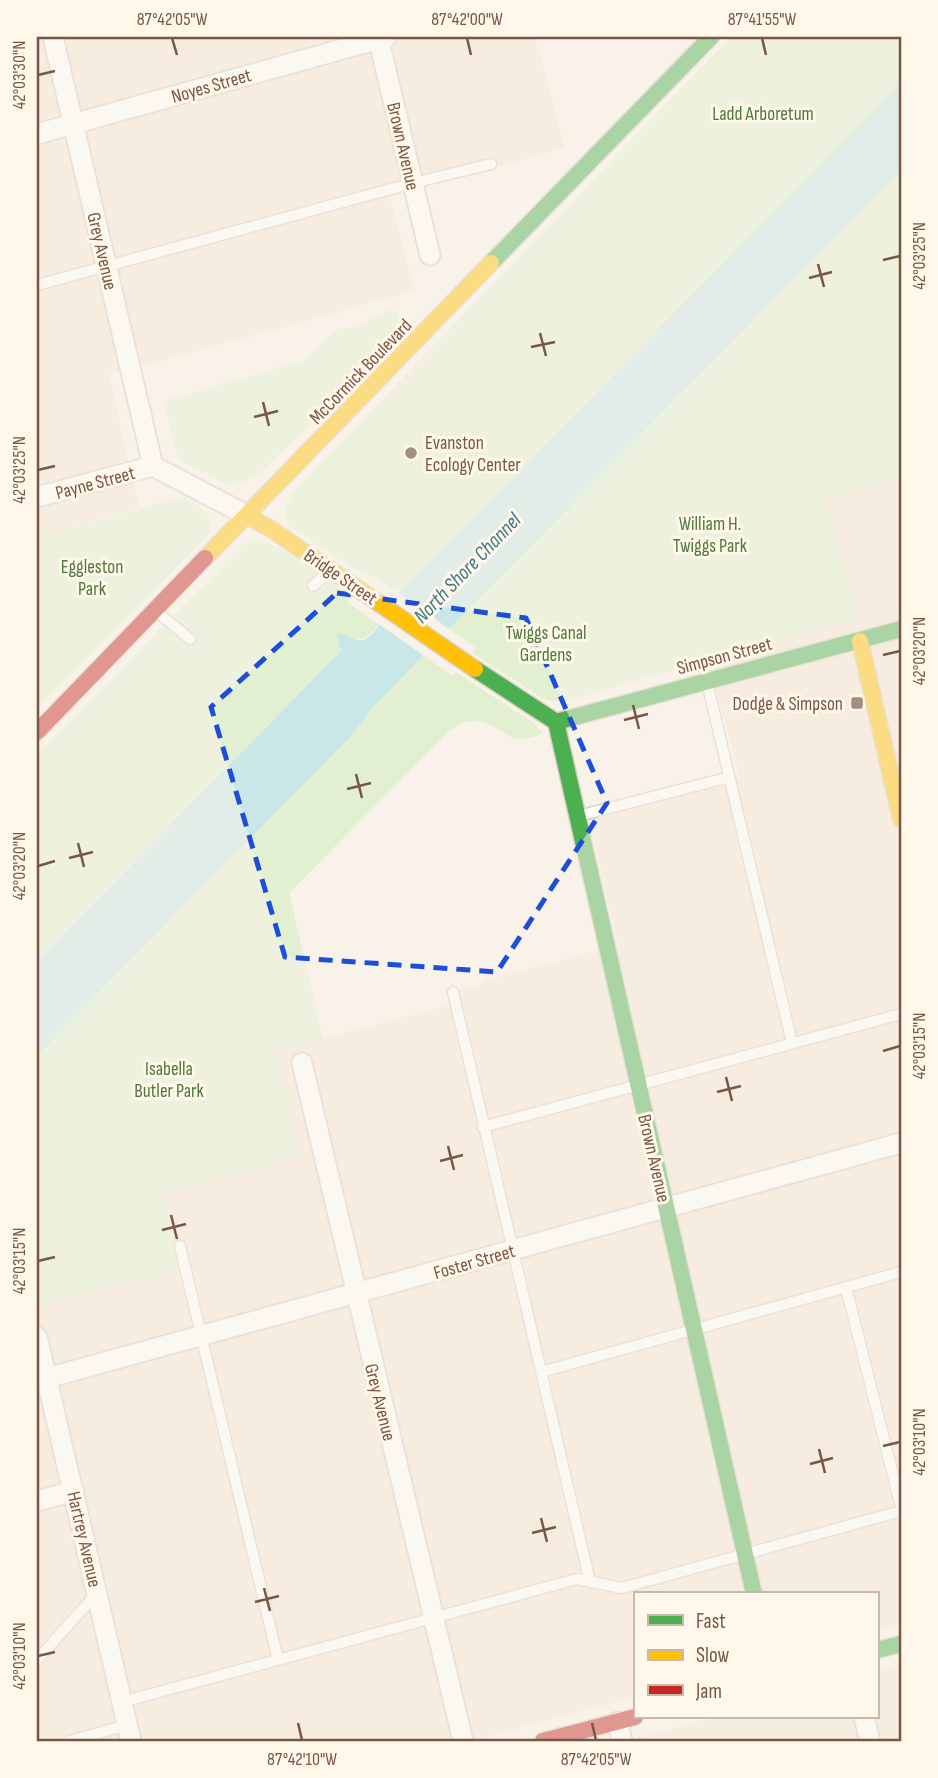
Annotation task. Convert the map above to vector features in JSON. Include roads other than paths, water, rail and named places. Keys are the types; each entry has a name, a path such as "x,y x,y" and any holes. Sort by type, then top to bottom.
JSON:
{"street":[{"name":"Grey Avenue","path":"53,37 153,466"},
{"name":"Noyes Street","path":"37,134 381,37"},
{"name":"Brown Avenue","path":"381,37 430,255"},
{"name":"McCormick Boulevard","path":"37,732 711,37"},
{"name":"Bridge Street","path":"153,466 271,529 556,722"},
{"name":"Payne Street","path":"37,497 153,466"},
{"name":"Simpson Street","path":"556,722 901,629"},
{"path":"860,641 889,749 901,819"},
{"name":"Brown Avenue","path":"556,722 754,1592"},
{"name":"Grey Avenue","path":"302,1063 463,1741"},
{"name":"Foster Street","path":"47,1378 901,1143"},
{"name":"Hartrey Avenue","path":"37,1337 129,1733"},
{"path":"37,1501 74,1491"},
{"path":"878,1650 901,1644"},
{"path":"864,1718 870,1741"},
{"path":"543,1741 626,1719 622,1741"}],"lane":[{"path":"37,285 491,164"},
{"path":"313,586 331,569"},
{"path":"155,611 190,639"},
{"path":"707,681 792,1043"},
{"path":"578,816 730,778"},
{"path":"453,992 590,1582"},
{"path":"483,1127 901,1014"},
{"path":"180,1246 278,1660"},
{"path":"541,1372 901,1272"},
{"path":"122,1702 577,1579 622,1588 901,1509 846,1287"},
{"path":"37,1660 97,1592"},
{"path":"70,1741 129,1733"}],"water":[{"name":"North Shore Channel","path":"901,82 901,172 449,629 371,709 353,734 37,1056 37,961 341,651 337,636 340,633 354,639 368,638 383,620 399,593"}],"place":[{"name":"Evanston Ecology Center","path":"411,453"},
{"name":"Dodge & Simpson","path":"857,703"}],"park label":[{"name":"Ladd Arboretum","path":"763,113"},
{"name":"William H. Twiggs Park","path":"710,534"},
{"name":"Eggleston Park","path":"92,577"},
{"name":"Twiggs Canal Gardens","path":"546,643"},
{"name":"Isabella Butler Park","path":"169,1079"}]}
